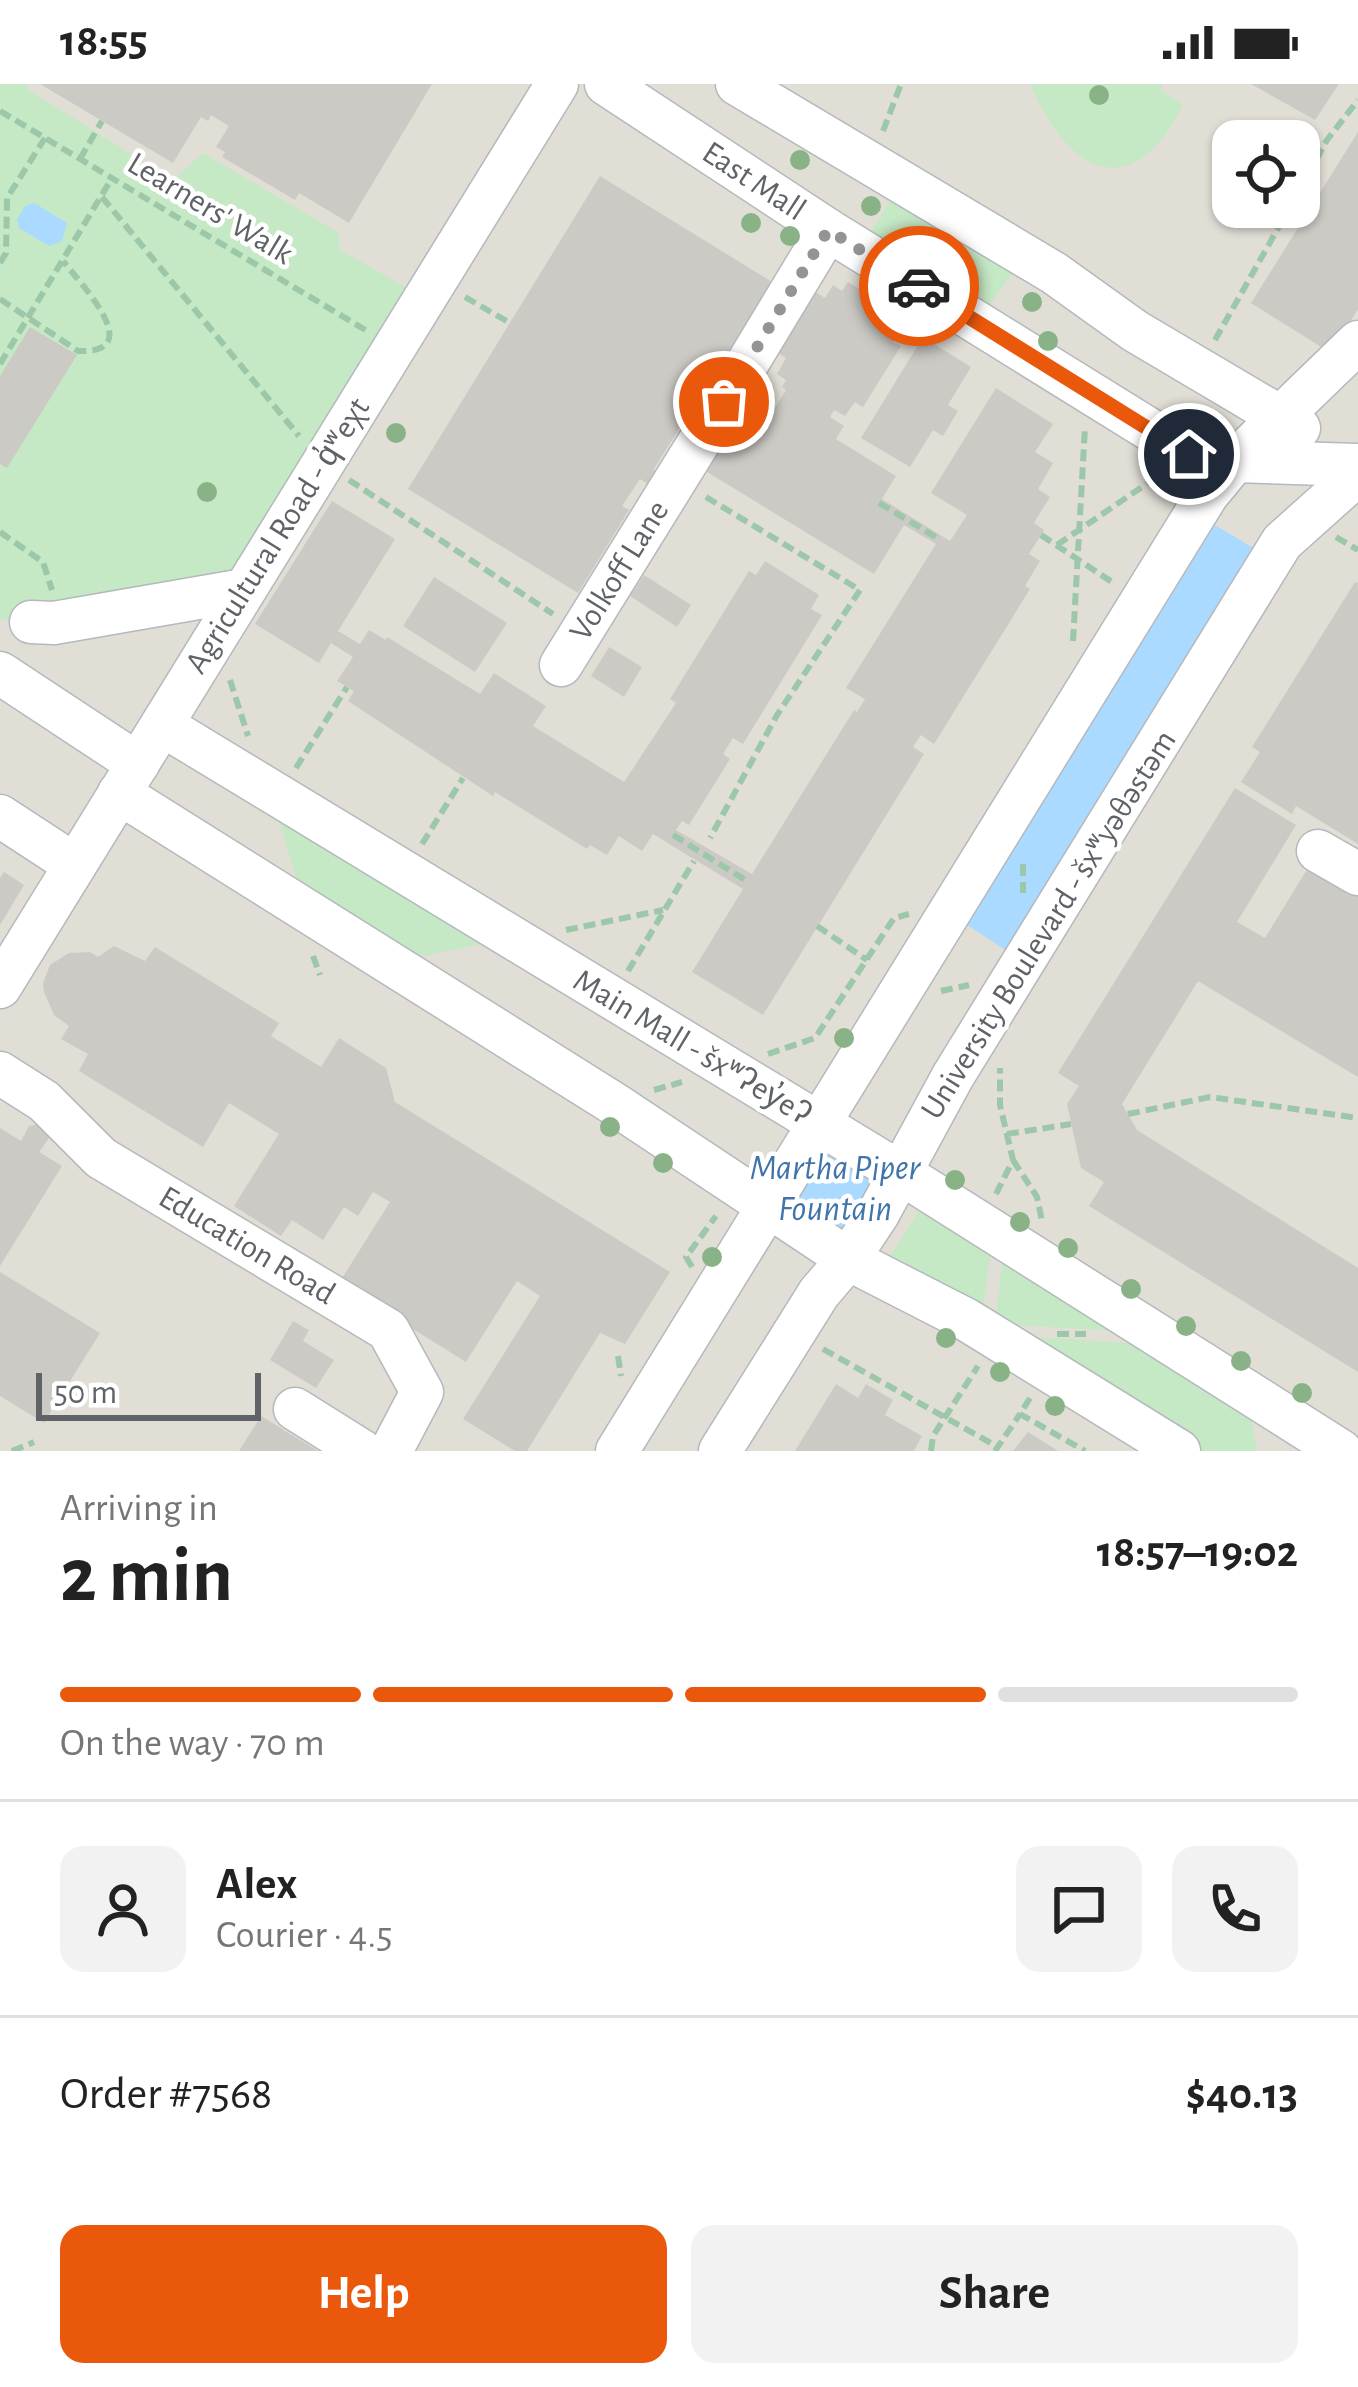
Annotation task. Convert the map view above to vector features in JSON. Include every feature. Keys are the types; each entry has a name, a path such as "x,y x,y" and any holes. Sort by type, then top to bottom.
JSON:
{"street":[{"name":"Agricultural Road - q̓ʷeχt","path":"0,987 557,84"},
{"name":"East Mall","path":"606,84 828,230 1189,454 1358,467"},
{"path":"737,84 1054,273 1198,370 1358,467"},
{"name":"Volkoff Lane","path":"571,649 676,479 712,402 828,230"},
{"path":"617,1451 1207,495 1234,461 1358,342"},
{"name":"University Boulevard - šxʷyəθəstəm","path":"720,1451 819,1293 848,1259 1282,542 1358,467"},
{"path":"43,615 54,623 244,590"},
{"path":"0,675 129,779 848,1259 997,1338 1050,1352 1179,1451"},
{"name":"Main Mall - šxʷʔey̓eʔ","path":"162,725 899,1172 1341,1451"},
{"path":"0,816 75,865"},
{"path":"1318,851 1358,874"},
{"name":"Education Road","path":"0,1073 44,1101 101,1158 388,1330 422,1392 391,1451"},
{"path":"295,1408 362,1451"}],"path":[{"path":"869,166 901,84"},
{"path":"1320,152 1358,100"},
{"name":"Learners' Walk","path":"0,111 394,348"},
{"path":"80,159 102,121"},
{"path":"0,263 6,253 4,198 45,138"},
{"path":"0,364 112,178"},
{"path":"102,197 323,464 571,649"},
{"path":"1198,370 1278,228"},
{"path":"0,299 78,351 99,347 109,340 112,329 104,310 63,261"},
{"path":"499,316 510,323"},
{"path":"1072,653 1085,405 1080,386"},
{"path":"712,402 760,431"},
{"path":"1057,545 1189,454"},
{"path":"676,479 860,590 777,715 710,838"},
{"path":"879,503 939,539 879,503"},
{"path":"0,532 43,562 43,615"},
{"path":"1041,535 1143,603"},
{"path":"278,796 347,687"},
{"path":"404,873 463,778"},
{"path":"1023,796 1023,963"},
{"path":"673,836 747,881"},
{"path":"683,877 694,861"},
{"path":"726,1069 815,1038 894,918 959,901"},
{"path":"817,926 867,959"},
{"path":"1000,1062 1000,1105 1013,1160 1037,1197 1051,1269"},
{"path":"1128,1114 1210,1096 1358,1118"},
{"path":"1007,1134 1071,1124"},
{"path":"981,1225 1013,1160"},
{"path":"686,1257 716,1216"},
{"path":"846,1362 997,1449 1050,1352 1093,1334"},
{"path":"932,1451 933,1436 997,1338"},
{"path":"1020,1414 1084,1451"},
{"path":"12,1451 34,1442"}],"shaded area":[{"path":"0,84 1358,84 1358,1451 0,1451"}],"green space":[{"path":"0,84 28,84 27,89 173,180 203,153 339,233 339,249 419,295 240,583 13,621 0,619"},
{"path":"1030,84 1162,84 1161,90 1183,105 1163,137 1142,158 1122,167 1101,166 1063,139"},
{"path":"892,198 1013,272 984,313 867,238"},
{"path":"275,808 491,942 405,960 302,897"},
{"path":"922,1206 991,1249 982,1316 889,1258"},
{"path":"1003,1256 1124,1331 995,1324"},
{"path":"1015,1336 1145,1344 1250,1409 1257,1451 1200,1451"}],"water":[{"path":"34,203 67,223 62,241 49,246 19,228 17,220 25,206"},
{"path":"1215,525 1260,552 1013,955 967,925"},
{"name":"Martha Piper Fountain","path":"832,1149 866,1163 875,1187 849,1227 836,1229 797,1204 795,1191 809,1158"}],"building":[{"path":"40,84 432,84 349,223 299,193 295,200 222,157 225,152 216,147 229,126 211,115 208,121 201,117 173,163"},
{"path":"1251,84 1339,84 1315,120"},
{"path":"1358,132 1358,309 1331,353 1251,303 1298,228 1320,228 1320,193"},
{"path":"600,176 772,282 720,366 710,364 723,372 710,393 764,426 786,390 782,387 786,380 777,374 786,358 775,351 812,290 825,298 833,285 842,291 848,282 898,313 892,323 902,329 893,342 901,346 863,407 855,402 845,416 834,410 830,417 844,426 836,439 896,476 882,499 950,541 967,515 931,493 996,388 1053,424 1035,452 1053,463 1038,489 1050,497 1034,523 1044,530 1029,554 1040,561 1025,586 1030,589 934,744 921,735 913,747 924,754 763,1015 692,972 743,889 653,834 642,851 619,836 607,855 590,845 587,849 495,792 493,796 348,701 354,691 337,681 353,657 331,643 319,663 255,624 332,501 395,539 338,631 360,644 369,630 387,637 480,694 494,673 546,706 533,726 624,782 676,703 670,699 749,571 756,575 765,561 819,595 811,609 822,615 743,744 733,738 723,754 730,759 689,825 682,821 676,830 752,874 865,699 846,688 936,544 904,525 874,574 699,467 694,420 687,416 654,469 659,473 651,486 640,479 622,506 629,510 578,593 408,489"},
{"path":"30,327 77,355 7,468 0,464 0,376"},
{"path":"923,337 971,367 948,405 958,411 943,436 933,430 910,467 861,438"},
{"path":"644,575 691,605 677,627 630,596"},
{"path":"434,577 507,623 475,672 403,626"},
{"path":"1355,582 1358,844 1296,806 1292,814 1241,782 1260,752 1252,747"},
{"path":"609,647 642,667 624,697 591,676"},
{"path":"1235,788 1296,825 1237,922 1265,938 1311,863 1358,893 1358,1077 1198,981 1122,1104 1137,1130 1358,1268 1358,1372 1089,1206 1104,1182 1081,1168 1067,1104 1079,1086 1058,1073"},
{"path":"4,872 24,885 0,925 0,878"},
{"path":"114,946 145,961 155,947 279,1023 271,1036 321,1067 339,1038 386,1068 395,1102 670,1272 625,1344 600,1333 527,1451 515,1451 463,1419 540,1296 517,1281 466,1362 339,1283 390,1202 373,1192 358,1216 344,1207 323,1240 292,1220 281,1236 234,1206 279,1134 229,1103 203,1147 79,1071 88,1054 61,1039 69,1026 54,1015 44,992 50,965 69,953 90,952 98,957"},
{"path":"38,1124 49,1138 39,1152 62,1166 0,1266 0,1128 21,1141 29,1126"},
{"path":"0,1272 100,1333 44,1423 0,1396"},
{"path":"293,1321 309,1330 303,1341 334,1360 316,1388 270,1360"},
{"path":"836,1384 858,1398 866,1384 893,1400 885,1415 922,1436 914,1451 795,1451"},
{"path":"261,1416 318,1451 239,1451"},
{"path":"1028,1432 1058,1451 1013,1451"}],"way so far":[{"path":"724,402 828,230 919,286"}],"route":[{"path":"919,286 1189,454"}]}
